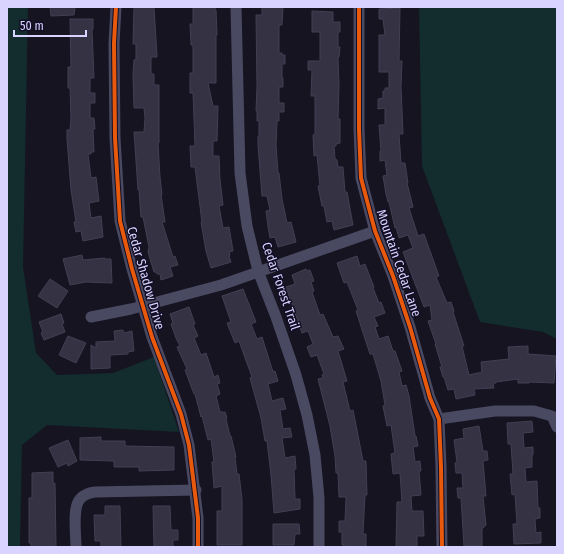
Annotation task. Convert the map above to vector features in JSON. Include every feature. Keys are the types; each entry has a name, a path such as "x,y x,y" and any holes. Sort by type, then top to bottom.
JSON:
{"street":[{"name":"Cedar Shadow Drive","path":"116,7 114,43 115,138 120,221 132,269 152,336 181,414 189,445 196,490 198,547"},
{"name":"Cedar Forest Trail","path":"236,7 240,173 247,226 258,271 279,324 296,375 307,415 315,455 319,498 319,547"},
{"name":"Mountain Cedar Lane","path":"359,7 359,129 362,178 375,231 393,276 410,327 430,398 438,419 442,467 442,547"},
{"path":"91,316 113,313 143,306 221,285 375,231"},
{"path":"438,419 495,411 534,411 552,416 557,427"},
{"path":"76,547 76,507 80,499 86,494 95,492 196,490"}],"green space":[{"path":"7,7 28,7 23,267 36,353 57,375 113,373 154,357 179,432 47,425 22,445 20,547 7,547"},
{"path":"419,7 557,7 557,339 543,332 480,322 422,166"}],"building":[{"path":"50,7 75,7 74,15 51,16"},
{"path":"134,7 154,7 157,57 151,57 151,74 154,74 154,85 159,85 158,143 161,195 165,222 162,222 173,257 175,256 178,265 170,267 173,276 161,280 160,274 154,272 148,252 149,247 143,217 141,217 138,190 134,132 144,132 145,118 144,108 134,108 133,74 134,60 136,59 136,44 133,44"},
{"path":"193,7 215,7 216,10 216,83 208,83 213,106 218,106 217,141 213,141 213,156 219,156 223,205 219,206 223,228 229,227 233,251 229,252 231,262 211,268 206,251 201,222 195,167 191,167 190,146 195,146 193,93 190,93 190,73 193,73 193,45 191,45 190,24 193,24"},
{"path":"262,7 283,7 282,25 279,25 279,53 285,55 285,64 282,64 283,87 279,87 279,103 284,103 284,112 279,112 276,145 282,199 287,223 291,222 296,242 278,247 275,237 270,238 266,211 270,210 267,196 262,196 258,145 259,121 257,121 256,111 256,15 262,15"},
{"path":"400,8 399,61 402,61 401,87 403,134 399,134 401,163 405,163 407,183 413,207 409,208 418,236 424,234 439,276 436,277 447,303 451,302 464,346 462,346 469,375 482,372 481,362 509,359 508,347 528,346 528,354 556,356 554,383 518,383 518,379 496,382 493,383 494,388 474,389 475,395 456,399 454,389 448,390 440,367 442,367 436,344 428,321 432,320 430,305 424,307 403,252 413,248 408,235 399,238 396,227 395,228 383,176 387,175 385,160 380,161 381,151 379,125 385,125 385,108 378,109 378,99 383,98 383,91 385,91 385,88 389,88 389,72 379,72 379,35 385,35 383,19 379,19 379,9"},
{"path":"312,11 333,12 333,22 340,22 340,32 338,32 338,47 340,47 338,57 338,119 340,119 340,143 334,146 335,159 337,160 338,167 343,167 345,192 347,192 353,225 334,230 332,221 327,222 324,206 322,206 318,186 320,186 317,155 314,156 313,135 315,134 315,96 311,96 312,70 308,70 308,61 320,61 320,32 312,32"},
{"path":"70,19 93,19 94,78 90,78 90,93 95,93 95,103 90,103 90,118 94,118 95,129 93,129 94,152 88,154 91,178 96,177 99,201 89,203 91,218 101,216 103,237 83,241 81,231 76,232 74,222 76,222 71,190 67,139 67,130 70,130 71,118 70,88 68,88 68,67 71,67"},
{"path":"82,255 83,260 105,258 111,259 112,283 86,282 70,285 63,259"},
{"path":"357,256 360,266 365,264 379,303 381,302 385,313 374,317 378,326 375,327 379,339 388,336 402,371 399,372 402,386 406,385 409,396 418,446 413,447 415,462 420,461 421,471 419,471 421,495 411,496 412,511 423,511 424,536 417,536 417,546 396,547 397,502 402,502 400,473 393,474 391,454 395,453 391,425 387,426 383,406 385,405 381,381 373,354 370,354 356,311 358,310 347,282 344,283 337,263"},
{"path":"306,269 307,271 310,270 314,281 311,282 314,291 312,292 320,315 323,314 333,337 338,336 344,349 338,351 347,381 343,382 350,411 353,410 363,461 366,461 367,495 365,495 363,534 366,534 366,547 344,547 344,545 342,545 342,532 339,532 339,521 345,521 346,497 339,497 338,473 336,473 330,426 318,379 323,378 322,375 324,374 317,355 311,357 307,347 313,344 308,331 302,333 286,287 295,284 292,275"},
{"path":"50,279 68,291 57,308 38,296"},
{"path":"243,289 256,322 251,324 257,339 262,337 273,372 275,371 278,381 268,384 272,401 283,398 286,409 280,410 283,429 290,428 292,437 282,438 285,458 295,456 295,499 300,499 300,509 274,513 267,441 265,441 261,418 250,378 252,377 239,341 235,343 227,323 231,322 222,296"},
{"path":"189,307 195,324 193,325 198,336 194,338 201,355 206,353 214,377 218,375 220,383 217,384 220,394 216,396 220,412 225,412 227,418 236,457 237,474 239,474 242,499 242,545 217,545 217,511 222,511 222,486 214,488 212,462 214,462 211,439 208,440 195,394 185,370 187,369 177,347 180,346 171,324 173,323 170,314"},
{"path":"61,314 65,332 44,340 39,322"},
{"path":"123,330 124,333 132,331 134,351 128,352 128,354 110,355 110,368 91,369 91,345 96,348 96,342 115,341 114,331"},
{"path":"68,336 86,343 76,363 59,355"},
{"path":"532,421 533,432 523,433 524,448 533,447 532,467 525,468 526,482 537,481 540,518 535,519 536,533 541,532 541,543 514,544 513,524 517,524 515,494 512,495 510,474 513,474 511,444 508,444 507,423"},
{"path":"479,426 483,451 487,451 488,460 483,461 486,496 483,496 486,525 482,529 482,546 464,546 461,498 458,498 457,488 463,488 462,473 456,473 455,463 457,462 454,440 464,438 463,429"},
{"path":"101,437 101,441 125,441 125,446 174,447 174,470 139,471 139,467 114,467 114,461 80,460 80,438"},
{"path":"68,440 77,461 68,466 67,463 58,467 49,448"},
{"path":"53,472 53,483 55,483 56,547 31,547 31,543 29,543 29,498 32,498 32,473"},
{"path":"105,506 120,506 121,547 101,547 101,541 95,541 94,515 105,515"},
{"path":"153,506 170,506 171,530 178,530 178,540 173,540 173,547 154,547"},
{"path":"273,524 299,524 300,534 295,534 294,545 273,545"}],"cycle path":[{"path":"116,7 114,43 115,138 120,221 152,337 181,414 189,445 198,518 198,547"},
{"path":"359,7 359,129 361,178 375,231 393,276 410,327 430,398 439,419 442,547"}]}
